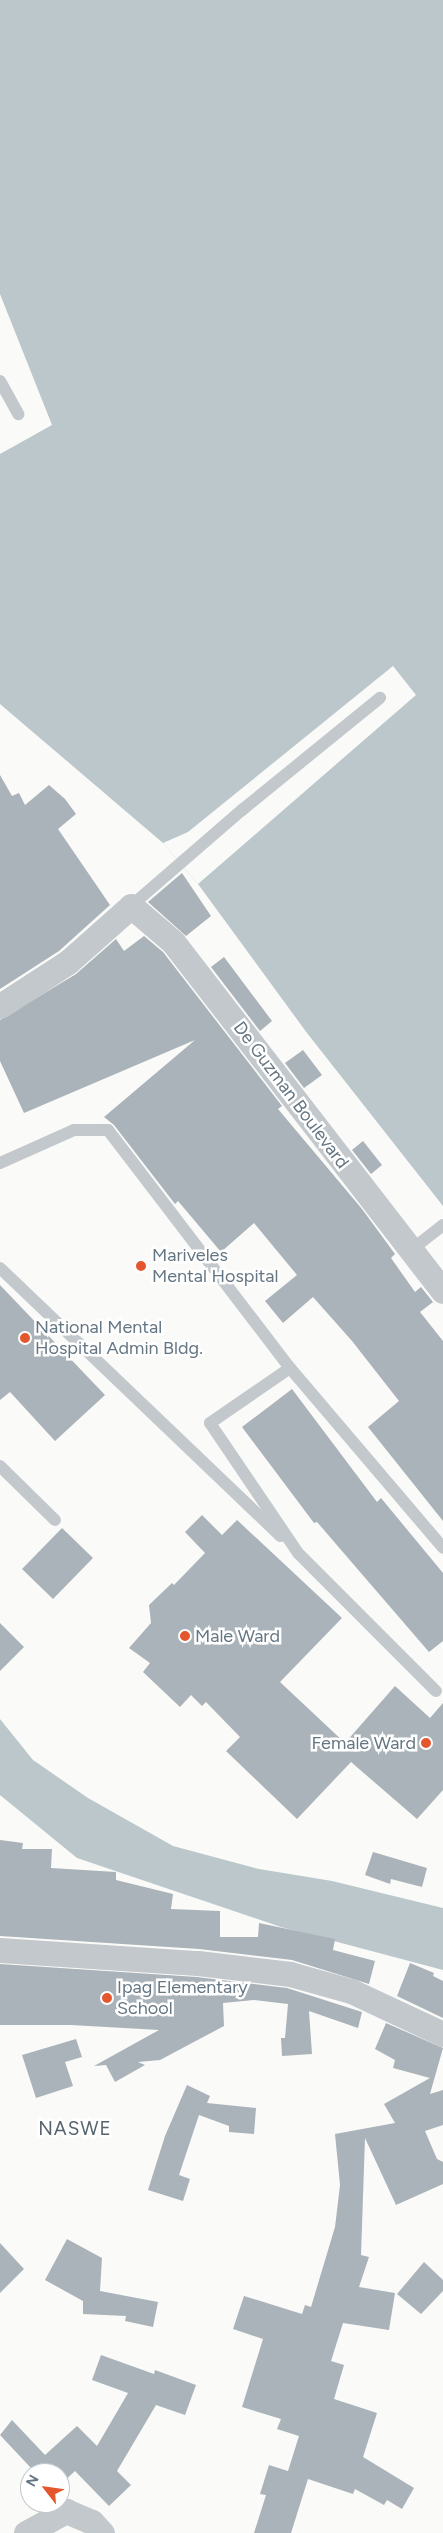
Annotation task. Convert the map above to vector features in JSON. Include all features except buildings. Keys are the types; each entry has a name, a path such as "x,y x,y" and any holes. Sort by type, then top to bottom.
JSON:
{"street":[{"path":"0,1006 68,962 131,906"},
{"name":"De Guzman Boulevard","path":"131,906 174,942 410,1251 443,1291"},
{"path":"0,1950 198,1963 290,1974 351,1990 443,2034"},
{"path":"26,2533 66,2511 92,2522 102,2533"}],"lane":[{"path":"0,381 18,414"},
{"path":"131,906 242,810 380,698"},
{"path":"0,1163 74,1130 108,1130 290,1368 443,1548"},
{"path":"410,1251 443,1225"},
{"path":"0,1268 298,1554 436,1691"},
{"path":"290,1368 210,1423 298,1554"},
{"path":"0,1466 55,1520"}],"shaded area":[{"path":"0,0 443,0 443,1206 307,1033 198,884 163,843 0,704"},
{"path":"0,1719 33,1760 88,1798 173,1846 259,1869 332,1881 443,1908 443,1970 281,1927 77,1858 0,1795"}],"pier":[{"path":"0,294 52,425 0,454"},
{"path":"393,666 416,695 198,884 163,843 188,832"}],"place":[{"name":"Mariveles Mental Hospital","path":"141,1266"},
{"name":"National Mental Hospital Admin Bldg.","path":"25,1338"},
{"name":"Male Ward","path":"185,1636"},
{"name":"Female Ward","path":"426,1743"},
{"name":"Ipag Elementary School","path":"107,1998"}],"district":[{"name":"NASWE","path":"75,2129"}]}
